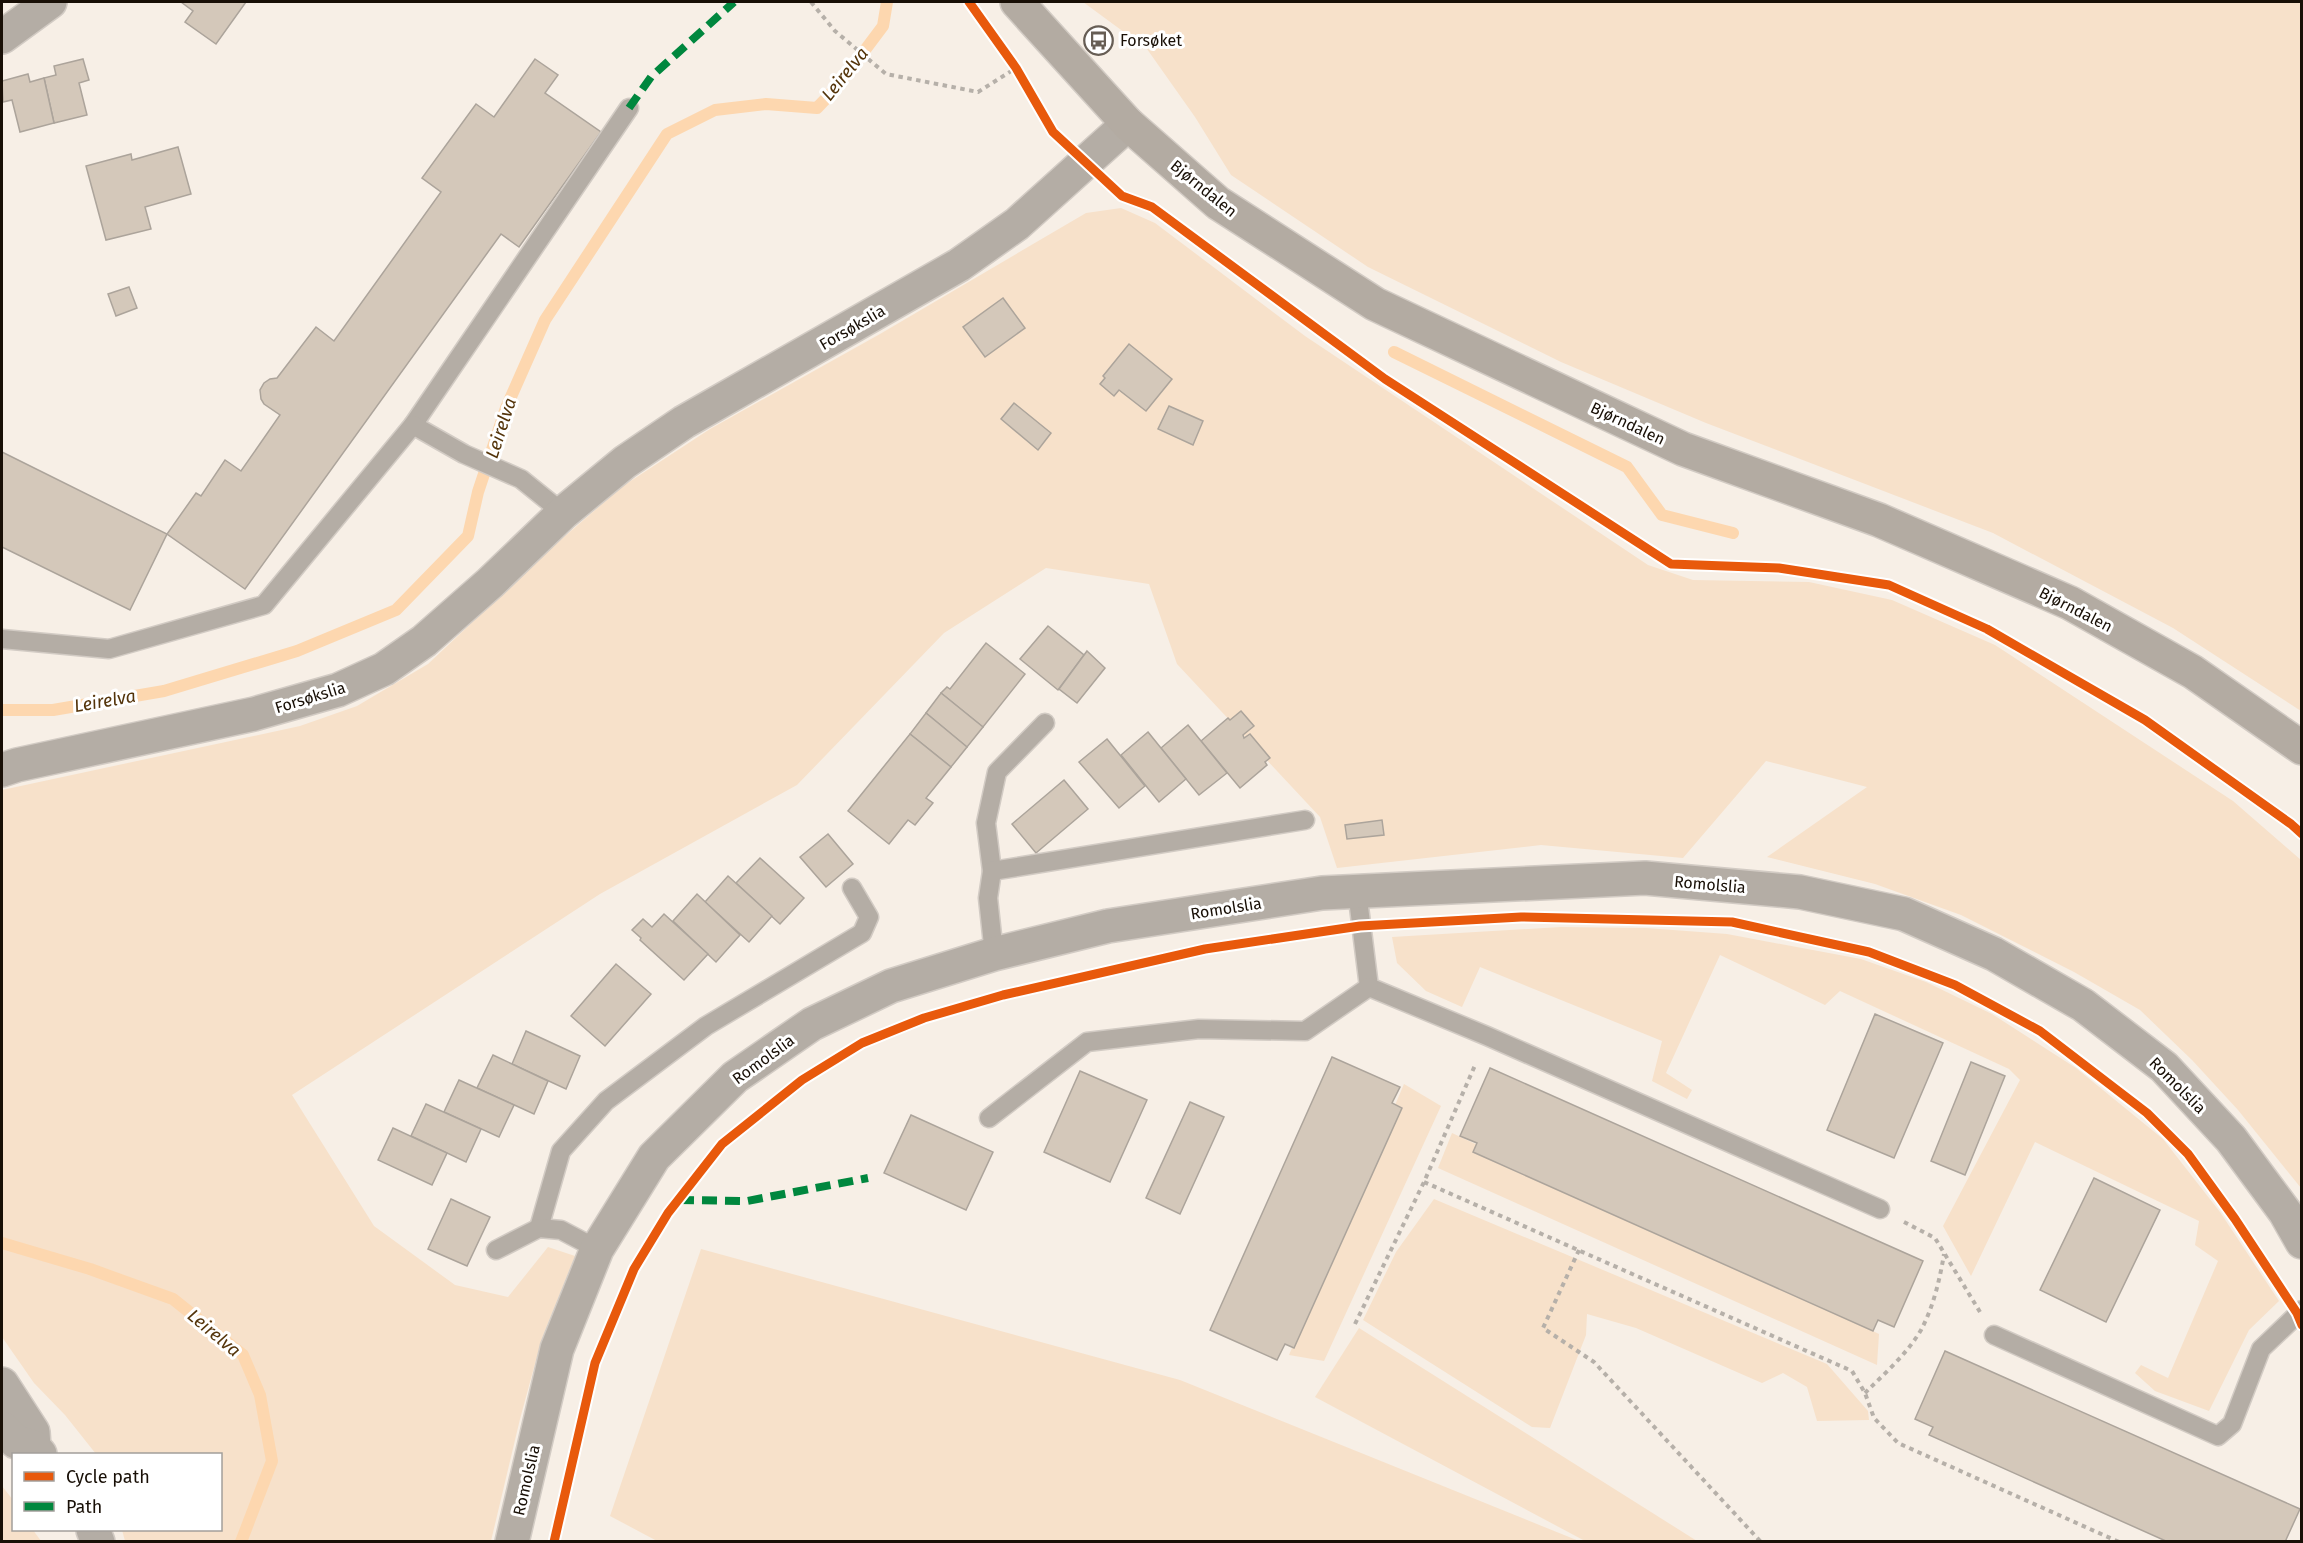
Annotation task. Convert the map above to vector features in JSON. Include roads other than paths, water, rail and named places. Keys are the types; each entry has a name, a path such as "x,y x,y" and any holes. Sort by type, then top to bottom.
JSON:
{"main road":[{"name":"Bjørndalen","path":"1017,2 1128,124 1218,202 1375,304 1683,449 1878,520 2070,603 2193,672 2301,748"}],"street":[{"path":"2,37 50,2"},
{"name":"Forsøkslia","path":"2,770 254,714 347,686 384,669 424,641 490,583 562,513 626,462 684,422 959,265 1017,225 1128,124"},
{"name":"Romolslia","path":"512,1542 557,1350 597,1249 654,1156 735,1077 812,1024 891,986 994,954 1108,926 1322,893 1645,878 1800,892 1904,914 1994,954 2073,1000 2164,1066 2231,1140 2285,1212 2301,1242"},
{"path":"2,1384 33,1432 37,1451"},
{"path":"2,1428 16,1442 37,1451"}],"lane":[{"path":"2,639 109,649 264,605 413,425 629,108"},
{"path":"413,425 464,454 521,479 562,513"},
{"path":"994,954 988,898 992,871 986,823 998,772 1046,723"},
{"path":"992,871 1305,820"},
{"path":"539,1228 561,1151 606,1101 706,1026 862,933 869,917 852,888"},
{"path":"1357,891 1369,987"},
{"path":"1369,987 1487,1036 1880,1209"},
{"path":"989,1118 1086,1042 1199,1029 1305,1031 1369,987"},
{"path":"496,1250 539,1228 561,1230 597,1249"},
{"path":"1995,1335 2218,1436 2232,1424 2261,1348 2301,1310"}],"waterway":[{"name":"Leirelva","path":"2,710 53,710 164,691 297,651 396,610 468,536 478,492 506,408 545,320 667,134 715,110 766,104 817,108 838,86 883,26 887,2"},
{"path":"1394,352 1627,467 1662,515 1733,533"},
{"name":"Leirelva","path":"2,1243 90,1269 173,1299 243,1355 260,1395 272,1461 241,1542"}],"place":[{"name":"Forsøket","path":"1099,40"}]}
